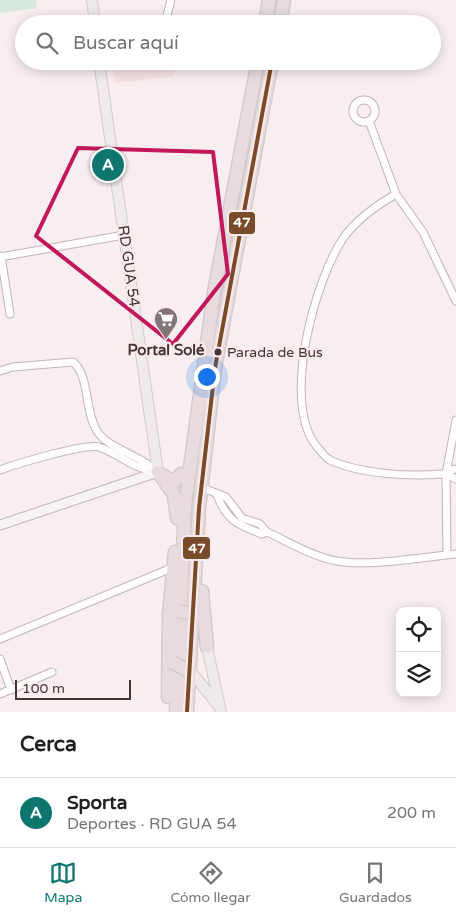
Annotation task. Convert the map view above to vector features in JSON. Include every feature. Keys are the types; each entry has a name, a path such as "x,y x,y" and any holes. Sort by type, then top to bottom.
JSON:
{"highway":[{"path":"266,15 269,0"},
{"path":"282,15 284,0"},
{"path":"176,712 186,505 208,330 256,70"},
{"path":"189,712 199,508 215,368 270,70"},
{"path":"168,712 174,567 181,474 201,348 208,330"},
{"path":"189,712 196,618 202,591 220,398 215,368"},
{"path":"158,472 174,482 181,474"},
{"path":"158,472 174,494 177,518"},
{"path":"202,591 207,647"},
{"path":"173,613 196,618"},
{"path":"196,618 207,647"},
{"path":"170,660 192,673"}],"main road":[{"path":"92,0 94,15"},
{"name":"RD GUA 54","path":"100,70 158,472"},
{"path":"207,647 220,709"},
{"path":"192,673 220,709"}],"street":[{"path":"167,15 171,0"},
{"path":"369,121 396,194 423,232 456,301"},
{"path":"396,194 374,206 344,237 323,280 306,347 301,380 302,417 316,446 329,459 365,470 412,475 446,474 456,469"},
{"path":"10,314 1,257 124,235"},
{"path":"0,371 13,367 73,362 82,372 90,415 102,438 143,460 158,472"},
{"path":"447,555 446,474 456,420"},
{"path":"97,447 102,438"},
{"path":"0,470 41,457 97,447 138,467 158,472"},
{"path":"0,525 158,472"},
{"path":"446,474 456,479"},
{"path":"212,492 237,525 262,534 266,532 325,558 346,562 456,554"},
{"path":"0,639 174,567"},
{"path":"0,659 11,690"},
{"path":"0,694 52,672"}],"highlighted area":[{"path":"78,148 213,152 228,274 173,344 36,236"}],"shaded area":[{"path":"113,70 176,70 172,77 115,83"}],"green space":[{"path":"0,0 36,0 37,8 0,13"}],"transit line":[{"name":"47","path":"187,712 199,508 215,368 270,70"}],"place":[{"name":"Sporta","path":"108,165"},
{"name":"Portal Solé","path":"166,340"},
{"name":"Parada de Bus","path":"218,352"}]}
